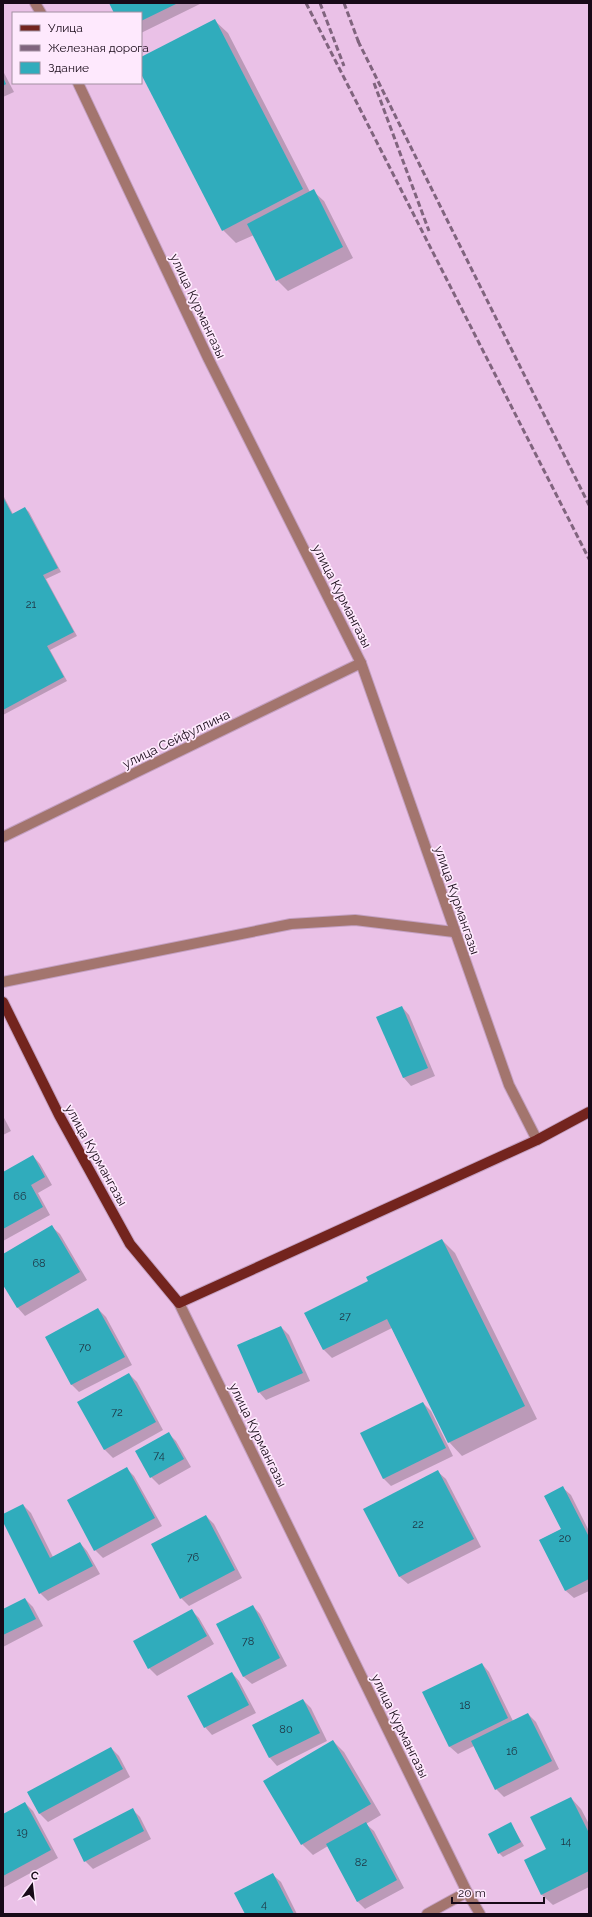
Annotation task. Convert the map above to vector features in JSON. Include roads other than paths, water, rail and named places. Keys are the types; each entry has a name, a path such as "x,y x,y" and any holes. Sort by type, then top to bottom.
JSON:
{"main road":[{"name":"улица Курмангазы","path":"3,1002 59,1115 130,1244 179,1303"},
{"path":"179,1303 537,1140 589,1112"}],"street":[{"path":"36,3 40,12"},
{"name":"улица Курмангазы","path":"78,84 208,358 360,664 509,1085 537,1140"},
{"name":"улица Сейфуллина","path":"3,837 360,664"},
{"path":"3,982 291,924 355,920 454,932"},
{"name":"улица Курмангазы","path":"179,1303 467,1892 480,1914"},
{"path":"427,1914 467,1892"}],"railway":[{"path":"306,3 589,559"},
{"path":"320,3 344,66"},
{"path":"344,3 360,46"},
{"path":"358,41 589,505"},
{"path":"374,83 429,231"}]}
